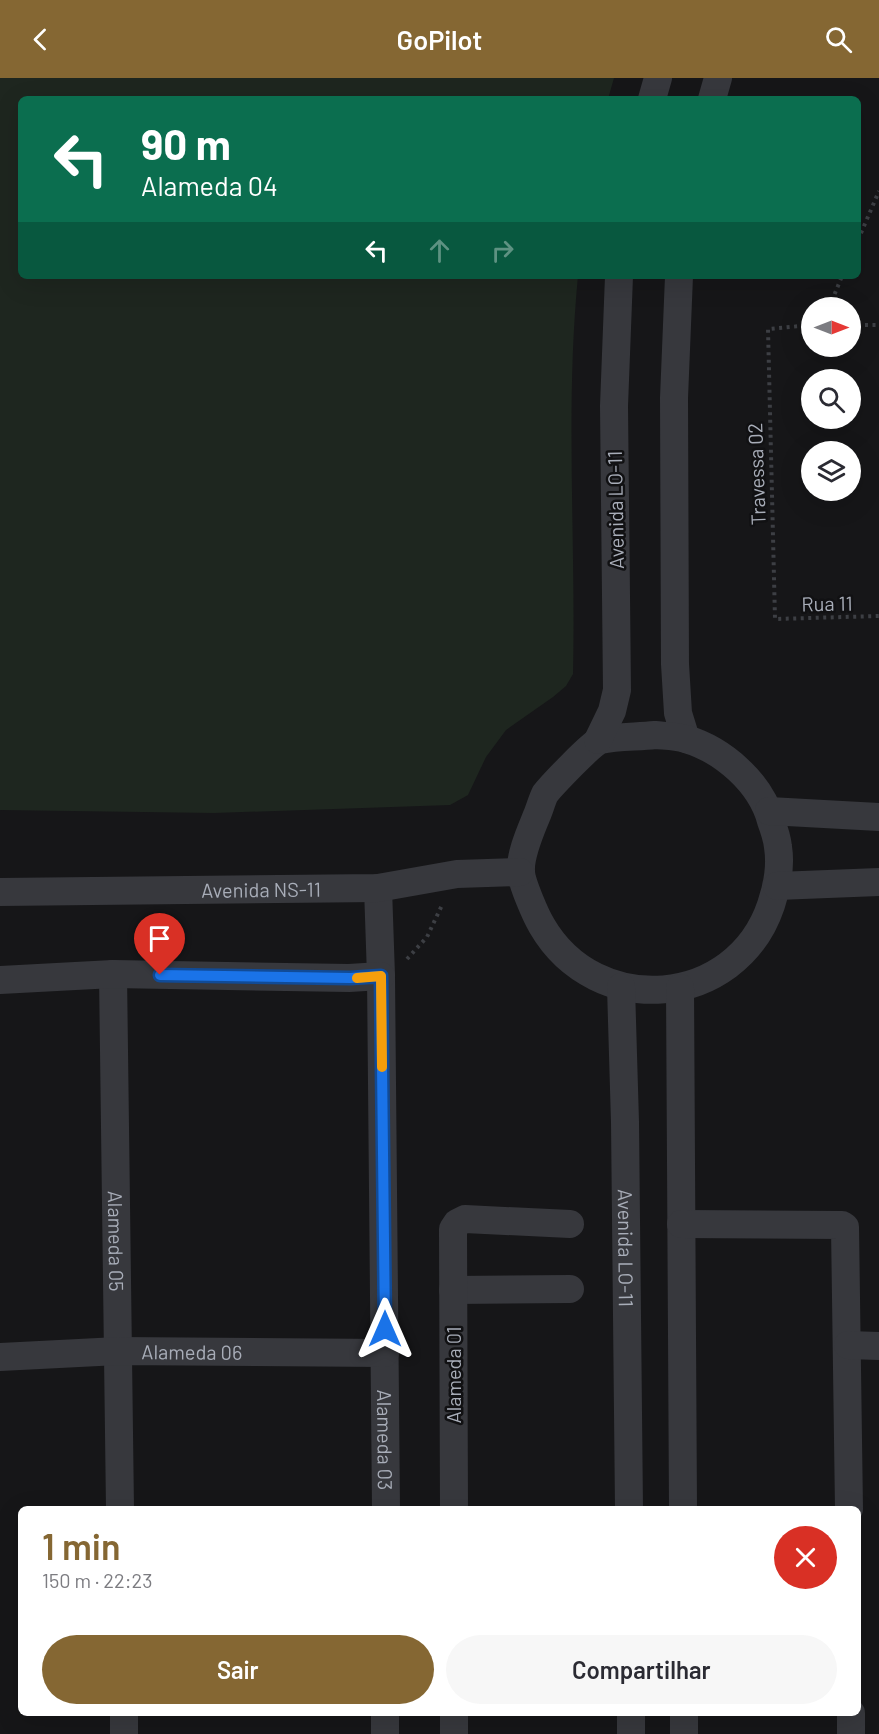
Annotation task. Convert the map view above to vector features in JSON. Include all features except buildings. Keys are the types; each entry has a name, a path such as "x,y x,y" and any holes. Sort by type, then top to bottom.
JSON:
{"street":[{"path":"653,96 658,78"},
{"path":"713,96 718,78"},
{"name":"Avenida LO-11","path":"520,872 527,839 545,794 598,740 612,711 616,690 614,406 619,279"},
{"path":"679,279 674,398 675,664 678,713 686,739"},
{"path":"520,872 537,916 551,940 571,961 594,977 621,987 650,991 680,988 715,974 744,951 765,921 777,885 779,848 769,811 748,779 720,755 686,739 655,735 598,740"},
{"path":"769,811 879,817"},
{"name":"Avenida NS-11","path":"0,892 378,888 457,874 520,872"},
{"path":"777,885 879,882"},
{"name":"Alameda 03","path":"378,888 381,976 386,1506"},
{"path":"0,980 113,974 350,978 381,976"},
{"name":"Alameda 05","path":"113,974 120,1506"},
{"name":"Avenida LO-11","path":"621,987 625,1122 629,1506"},
{"path":"680,988 683,1506"},
{"name":"Alameda 01","path":"454,1506 453,1229 457,1223 465,1219 570,1224"},
{"path":"681,1224 842,1225 845,1227 849,1506"},
{"path":"453,1290 570,1289"},
{"path":"848,1345 879,1346"},
{"name":"Alameda 06","path":"0,1357 118,1351 385,1353"},
{"path":"124,1716 124,1734"},
{"path":"385,1716 385,1734"},
{"path":"454,1716 454,1734"},
{"path":"631,1716 631,1734"},
{"path":"684,1716 684,1734"},
{"path":"851,1716 851,1734"}],"path":[{"path":"861,233 879,191"},
{"path":"833,297 841,279"},
{"path":"861,325 879,325"},
{"name":"Travessa 02","path":"775,619 768,329 801,327"},
{"name":"Rua 11","path":"775,619 879,616"},
{"path":"381,976 402,964 427,937 457,874"}],"shaded area":[{"path":"0,78 614,78 609,96 18,96 18,279 578,279 571,425 573,674 566,686 553,697 506,730 486,757 468,795 450,805 214,813 0,810"}],"slow traffic":[{"path":"357,978 381,976 382,1067"}],"route":[{"path":"160,975 350,978 381,976 385,1329"}]}
